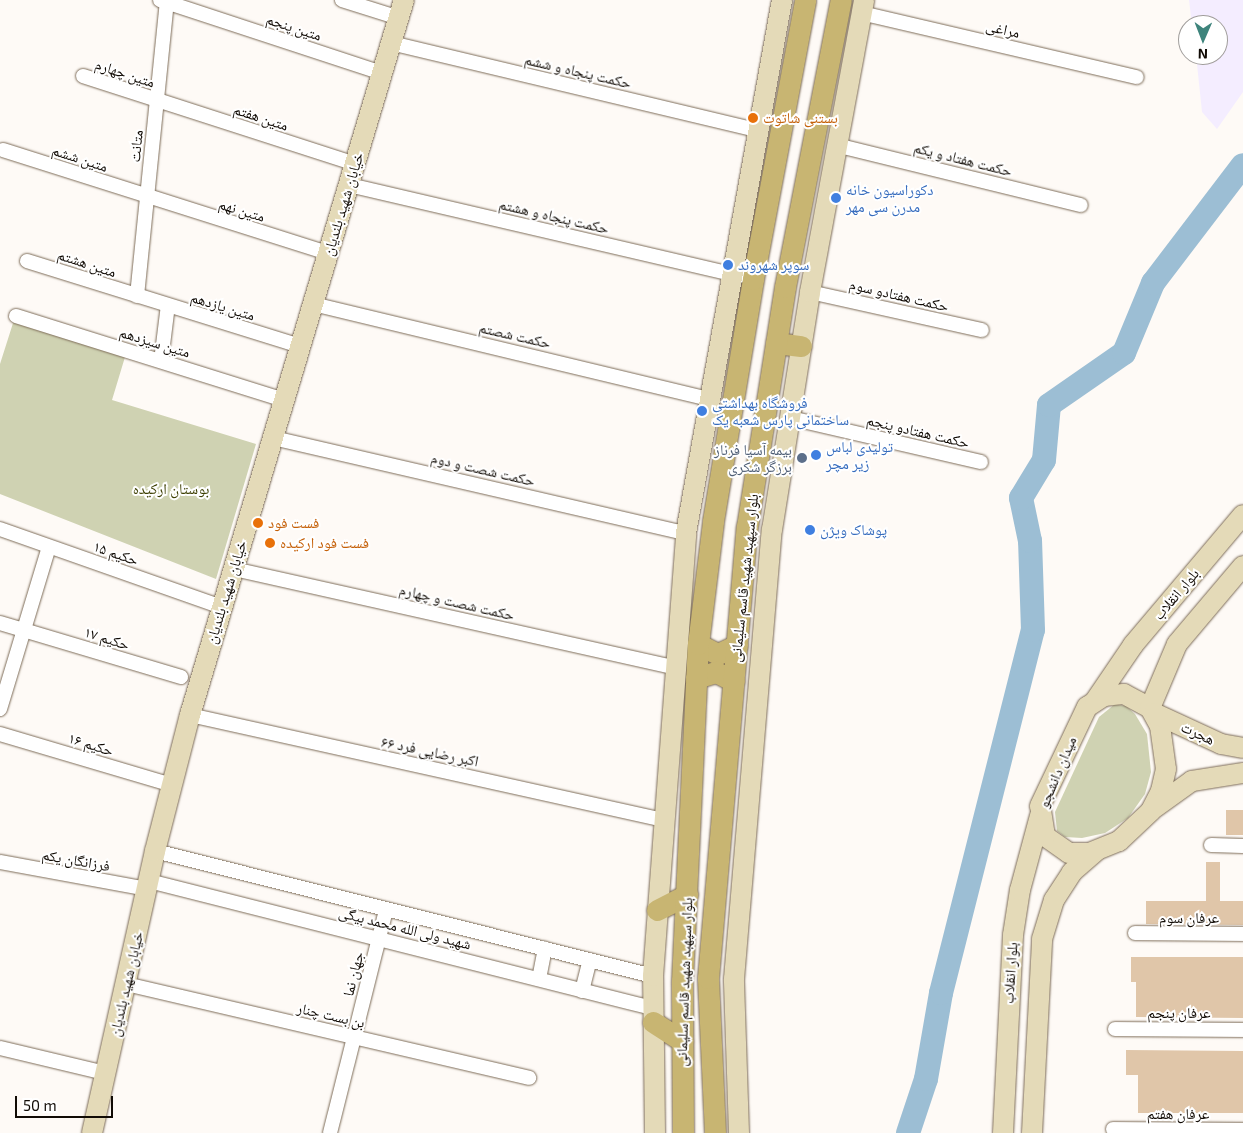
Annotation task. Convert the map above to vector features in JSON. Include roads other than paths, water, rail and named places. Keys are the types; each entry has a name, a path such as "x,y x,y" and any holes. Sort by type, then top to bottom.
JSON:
{"main road":[{"name":"بلوار سپهبد شهید قاسم سلیمانی","path":"683,1133 682,1041 686,895 698,644 713,521 753,279 806,0"},
{"name":"بلوار سپهبد شهید قاسم سلیمانی","path":"715,1133 708,978 747,526 776,343 841,0"},
{"path":"776,343 801,346"},
{"path":"698,644 718,654 737,644"},
{"path":"696,678 716,672 734,682"},
{"path":"657,910 686,895"},
{"path":"653,1015 682,1041"}],"street":[{"path":"342,0 402,9"},
{"path":"655,1133 652,976 674,666 686,533 730,274 782,0"},
{"name":"متین پنجم","path":"164,1 382,73"},
{"name":"متانت","path":"137,296 157,101 164,1"},
{"path":"739,1133 735,960 760,645 801,346 862,6"},
{"name":"مراغی","path":"862,6 1137,77"},
{"name":"خیابان شهید بلندیان","path":"94,1133 105,1073 155,851 190,715 220,607 234,569 402,9"},
{"name":"حکمت پنجاه و ششم","path":"391,43 758,130"},
{"name":"متین چهارم","path":"83,76 157,101"},
{"name":"متین هفتم","path":"157,101 355,164"},
{"name":"حکمت هفتاد و یکم","path":"836,145 1081,205"},
{"name":"متین ششم","path":"3,150 147,197"},
{"name":"حکمت پنجاه و هشتم","path":"349,185 753,279"},
{"name":"متین نهم","path":"147,197 328,253"},
{"name":"متین هشتم","path":"27,261 137,296"},
{"name":"حکمت هفتادو سوم","path":"810,292 982,330"},
{"name":"متین یازدهم","path":"137,296 300,346"},
{"name":"حکمت شصتم","path":"313,304 710,399"},
{"path":"161,361 168,305"},
{"name":"متین سیزدهم","path":"16,316 284,400"},
{"name":"حکمت هفتادو پنجم","path":"790,418 981,462"},
{"name":"حکمت شصت و دوم","path":"273,438 686,533"},
{"name":"بلوار انقلاب","path":"1094,701 1133,645 1243,515"},
{"name":"حکیم ۱۵","path":"0,529 220,607"},
{"path":"0,710 49,547"},
{"path":"1094,701 1124,694 1152,710 1177,644 1243,566"},
{"name":"حکمت شصت و چهارم","path":"234,569 674,666"},
{"name":"حکیم ۱۷","path":"0,623 181,677"},
{"name":"میدان دانشجو","path":"1094,701 1087,707 1061,756 1040,816 1045,836 1060,849 1079,855 1099,850 1125,836 1151,811 1166,769 1165,747 1152,710"},
{"name":"هجرت","path":"1152,710 1221,744 1243,748"},
{"name":"۶۶ اکبر رضایی فرد","path":"190,715 663,820"},
{"name":"حکیم ۱۶","path":"0,734 172,785"},
{"path":"1151,811 1192,781 1243,773"},
{"name":"بلوار انقلاب","path":"1003,1133 1013,935 1020,890 1040,816"},
{"path":"1211,845 1243,846"},
{"name":"بلوار انقلاب","path":"1032,1133 1042,939 1054,900 1072,872 1099,850"},
{"name":"شهید ولی الله محمد بیگی","path":"155,851 652,976"},
{"name":"فرزانگان یکم","path":"0,862 148,885"},
{"name":"شهید ولی الله محمد بیگی","path":"148,885 379,937 582,991 653,1015"},
{"name":"جهان نما","path":"330,1133 386,910"},
{"name":"عرفان سوم","path":"1135,934 1243,934"},
{"path":"539,979 545,949"},
{"path":"582,991 590,960"},
{"name":"بن بست چنار","path":"126,984 529,1078"},
{"name":"عرفان پنجم","path":"1114,1029 1243,1030"},
{"path":"0,1048 105,1073"},
{"name":"عرفان هفتم","path":"1113,1129 1243,1130"}],"waterway":[{"path":"908,1133 926,1079 941,993 1033,630 1030,541 1021,498 1044,460 1049,405 1124,353 1153,283 1243,165"}],"place":[{"name":"بستنی شاتوت","path":"753,118"},
{"name":"دکوراسیون خانه مدرن سی مهر","path":"836,198"},
{"name":"سوپر شهروند","path":"728,265"},
{"name":"فروشگاه بهداشتی ساختمانی پارس شعبه یک","path":"702,411"},
{"name":"تولیدی لباس زیر مچر","path":"816,455"},
{"name":"بیمه آسیا فرناز برزگر شکری","path":"802,458"},
{"name":"فست فود","path":"258,523"},
{"name":"پوشاک ویژن","path":"810,530"},
{"name":"فست فود ارکیده","path":"270,543"}],"park label":[{"name":"بوستان ارکیده","path":"171,489"}]}
